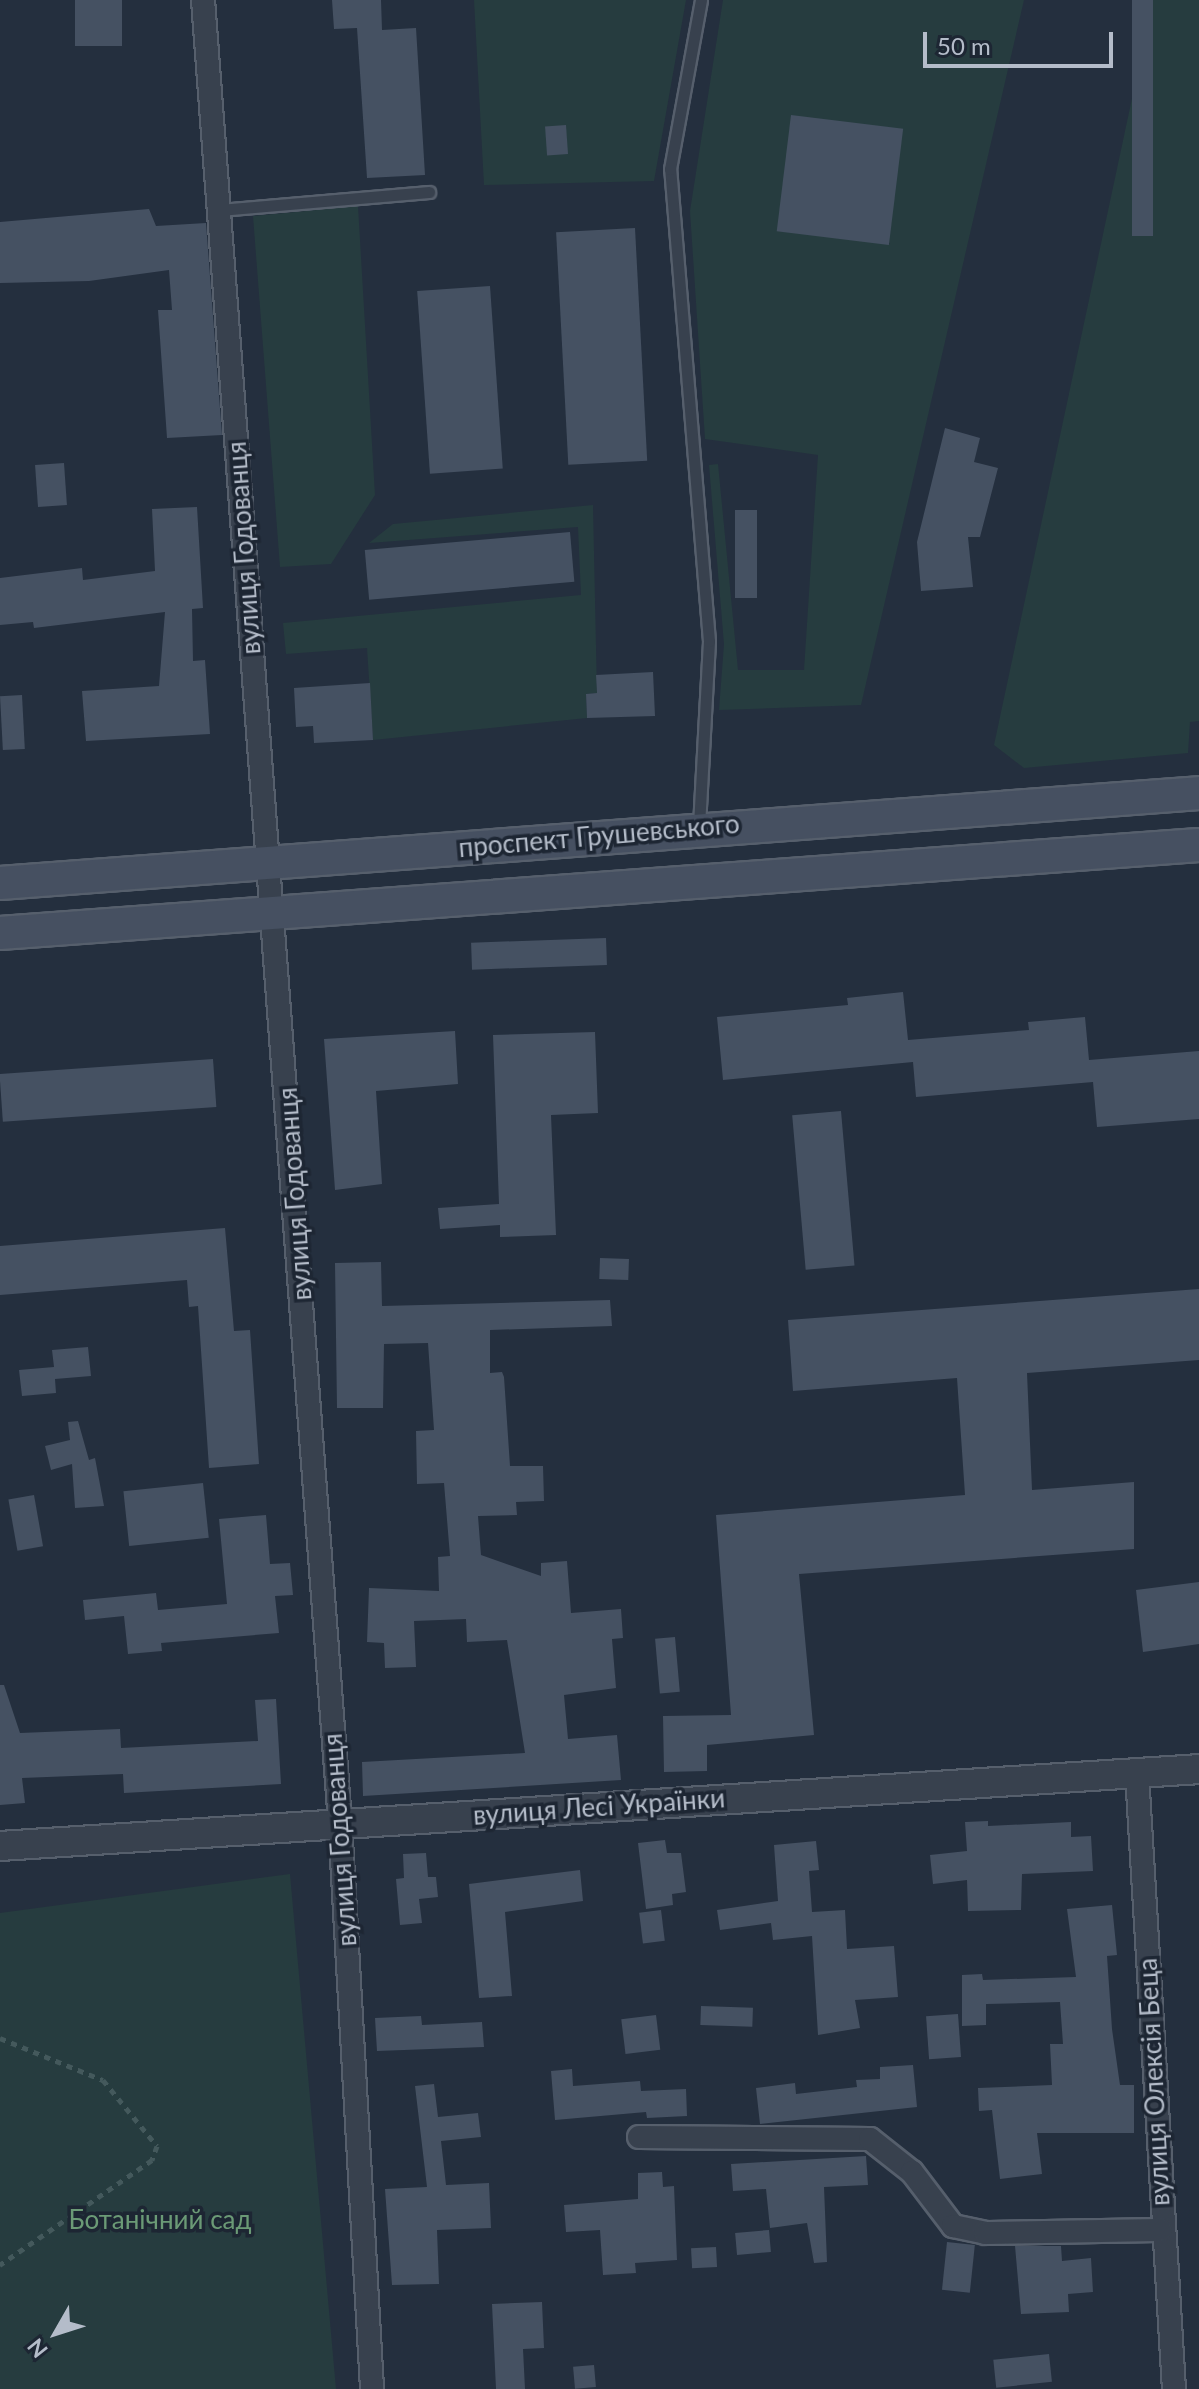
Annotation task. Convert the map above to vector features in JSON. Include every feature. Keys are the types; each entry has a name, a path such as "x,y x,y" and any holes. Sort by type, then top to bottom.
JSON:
{"main road":[{"name":"проспект Грушевського","path":"0,883 269,864 699,827 1199,793"},
{"name":"проспект Грушевського","path":"0,933 1199,845"}],"street":[{"name":"вулиця Годованця","path":"203,0 340,1823 372,2389"},
{"name":"вулиця Лесі Українки","path":"0,1846 1199,1769"},
{"name":"вулиця Олексія Беца","path":"1137,1774 1161,2230 1174,2389"},
{"path":"639,2137 870,2139 912,2172 953,2226 985,2233 1161,2230"}],"lane":[{"path":"699,827 709,641 670,169 701,0"},
{"path":"219,210 429,192"}],"path":[{"path":"0,2038 103,2080 157,2146 152,2160 0,2265"}],"green space":[{"path":"474,0 686,0 654,181 484,185"},
{"path":"723,0 1024,0 861,705 719,710 724,644 709,465 718,464 738,670 804,670 818,455 705,439 690,211","holes":["792,115 890,244 779,231"]},
{"path":"1153,0 1199,0 1199,721 1190,722 1188,753 1024,768 994,745"},
{"path":"358,206 375,495 331,564 280,567 253,216"},
{"path":"593,505 597,693 586,694 587,718 373,740 367,648 286,654 283,623 581,595 578,527 369,543 393,524"},
{"name":"Ботанічний сад","path":"290,1874 336,2389 0,2389 0,1913"}],"building":[{"path":"75,0 122,0 122,46 75,46"},
{"path":"332,0 381,0 382,30 416,28 425,175 367,178 357,28 334,29"},
{"path":"1132,0 1153,0 1153,236 1132,236"},
{"path":"791,115 903,129 889,245 777,231"},
{"path":"566,125 568,154 547,155 545,126"},
{"path":"149,209 156,226 206,223 222,435 167,438 158,310 172,310 169,270 89,281 0,283 0,222"},
{"path":"635,228 647,461 568,465 556,232"},
{"path":"490,286 503,469 430,474 417,291"},
{"path":"945,428 980,438 974,462 998,468 980,537 968,537 973,587 921,591 917,542"},
{"path":"64,463 67,505 38,507 35,465"},
{"path":"197,507 203,608 192,609 193,661 205,660 210,734 86,741 82,691 159,686 165,612 34,628 33,622 0,625 0,578 82,568 83,580 155,571 152,509"},
{"path":"735,510 757,510 757,598 735,598"},
{"path":"570,532 574,582 369,600 365,550"},
{"path":"653,672 655,716 587,718 586,694 597,693 596,675"},
{"path":"370,683 373,740 314,743 313,726 296,727 294,688"},
{"path":"22,695 25,749 3,750 0,696"},
{"path":"606,938 607,965 472,970 471,943"},
{"path":"903,992 908,1040 1029,1030 1028,1022 1085,1017 1089,1060 1199,1051 1199,1119 1097,1127 1093,1082 916,1097 913,1062 723,1080 717,1017 848,1005 847,998"},
{"path":"455,1031 458,1084 376,1091 382,1184 335,1190 324,1039"},
{"path":"595,1032 598,1113 551,1115 556,1235 500,1237 500,1225 440,1229 438,1208 499,1204 493,1035"},
{"path":"213,1059 216,1107 3,1122 0,1074"},
{"path":"841,1111 855,1265 806,1270 792,1115"},
{"path":"225,1228 234,1331 250,1330 259,1464 209,1468 198,1306 189,1307 187,1280 0,1295 0,1246"},
{"path":"600,1258 629,1259 628,1280 599,1279"},
{"path":"381,1262 382,1306 610,1300 612,1326 490,1330 490,1373 502,1372 504,1377 510,1466 543,1466 544,1501 516,1502 517,1515 478,1516 481,1555 541,1576 541,1563 567,1561 571,1613 621,1609 623,1638 612,1639 616,1688 564,1695 568,1739 617,1735 621,1780 363,1796 362,1762 525,1753 507,1640 467,1642 466,1619 414,1621 416,1667 385,1668 384,1643 367,1642 369,1588 439,1591 438,1557 450,1556 444,1483 417,1484 416,1431 434,1430 428,1343 384,1344 383,1408 337,1408 335,1263"},
{"path":"1199,1289 1199,1360 1027,1373 1032,1490 1134,1482 1134,1549 799,1574 814,1735 707,1745 707,1771 664,1772 663,1716 731,1715 716,1515 965,1495 957,1378 793,1391 788,1320"},
{"path":"88,1347 91,1376 55,1379 56,1393 22,1396 19,1370 54,1367 52,1350"},
{"path":"78,1421 89,1460 95,1458 104,1506 75,1508 72,1464 51,1470 45,1446 70,1440 68,1422"},
{"path":"203,1483 209,1538 129,1546 123,1491"},
{"path":"34,1495 43,1546 17,1551 8,1500"},
{"path":"266,1515 270,1564 290,1563 293,1595 275,1596 279,1633 161,1643 162,1651 128,1654 124,1616 85,1620 83,1600 156,1593 158,1610 227,1604 219,1519"},
{"path":"1199,1582 1199,1644 1143,1652 1136,1590"},
{"path":"675,1637 680,1692 660,1694 655,1639"},
{"path":"0,1685 4,1685 20,1733 120,1729 121,1748 258,1741 255,1700 276,1699 281,1784 124,1793 123,1774 22,1778 25,1803 0,1805"},
{"path":"988,1821 988,1826 1071,1822 1071,1837 1091,1836 1093,1871 1022,1874 1021,1910 968,1911 967,1880 933,1884 930,1855 967,1851 965,1822"},
{"path":"665,1840 667,1853 681,1853 686,1892 672,1894 673,1905 646,1909 638,1843"},
{"path":"816,1841 819,1870 809,1871 812,1912 845,1910 847,1949 894,1946 898,1997 855,2000 860,2028 818,2035 812,1936 773,1940 771,1923 720,1930 717,1910 778,1901 774,1845"},
{"path":"426,1853 428,1877 436,1877 438,1897 419,1899 422,1923 400,1925 396,1879 404,1878 403,1854"},
{"path":"580,1870 583,1901 505,1912 512,1996 479,1998 469,1884"},
{"path":"1112,1905 1117,1955 1107,1956 1112,2029 1120,2085 1134,2085 1134,2133 1037,2133 1042,2174 1000,2179 992,2110 979,2111 978,2088 1052,2085 1050,2044 1063,2044 1060,2002 986,2004 986,2025 962,2026 962,1975 982,1974 983,1980 1076,1977 1067,1909"},
{"path":"661,1910 665,1941 643,1943 639,1913"},
{"path":"701,2006 753,2008 752,2027 700,2025"},
{"path":"958,2014 961,2057 929,2059 926,2016"},
{"path":"656,2015 660,2050 626,2054 621,2019"},
{"path":"421,2016 422,2025 482,2022 484,2047 377,2051 375,2018"},
{"path":"913,2065 917,2107 760,2124 756,2088 795,2083 796,2094 857,2087 856,2080 880,2079 880,2067"},
{"path":"572,2069 573,2086 640,2081 641,2091 686,2089 687,2116 647,2118 646,2112 555,2120 551,2071"},
{"path":"434,2084 438,2117 478,2113 481,2137 441,2141 446,2185 489,2183 491,2228 437,2230 439,2284 392,2285 385,2189 427,2187 415,2086"},
{"path":"866,2156 868,2185 824,2187 827,2262 814,2263 807,2223 770,2228 766,2189 733,2191 731,2164"},
{"path":"662,2172 663,2187 674,2186 677,2260 635,2263 636,2273 603,2275 600,2230 566,2232 564,2205 638,2199 638,2173"},
{"path":"769,2230 771,2252 737,2255 735,2233"},
{"path":"947,2242 975,2245 970,2293 942,2290"},
{"path":"1015,2246 1061,2246 1062,2261 1091,2258 1093,2292 1068,2294 1069,2312 1021,2314"},
{"path":"716,2247 717,2267 692,2268 691,2248"},
{"path":"542,2302 544,2348 523,2349 525,2389 496,2389 492,2304"},
{"path":"1049,2354 1052,2382 996,2388 993,2360"},
{"path":"594,2365 596,2387 575,2389 573,2367"}]}
